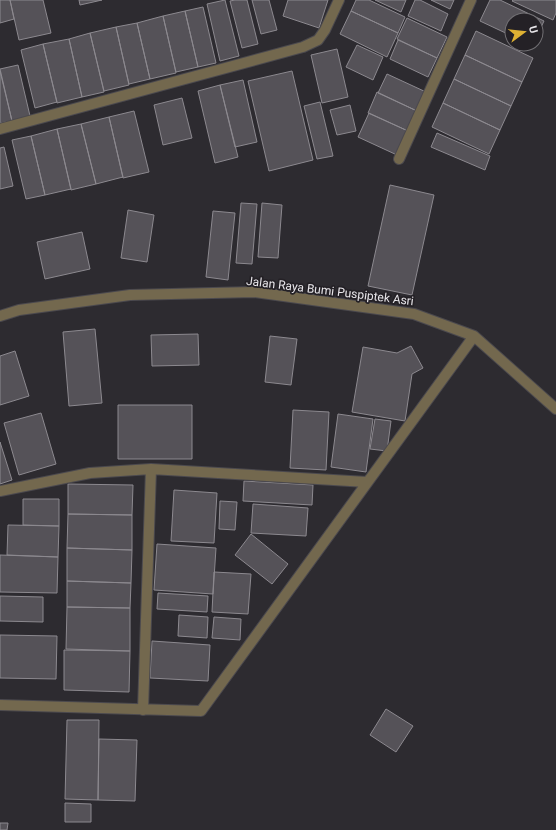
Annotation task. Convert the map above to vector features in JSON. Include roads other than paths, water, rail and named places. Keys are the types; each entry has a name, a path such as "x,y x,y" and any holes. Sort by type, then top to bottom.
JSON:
{"street":[{"path":"0,129 304,47 318,40 325,30 339,0"},
{"path":"399,159 471,0"},
{"name":"Jalan Raya Bumi Puspiptek Asri","path":"0,316 19,310 130,295 254,292 414,314 474,336 556,409"},
{"path":"0,705 201,711 474,336"},
{"path":"0,491 90,473 150,469 367,482"},
{"path":"143,710 150,469"}]}
